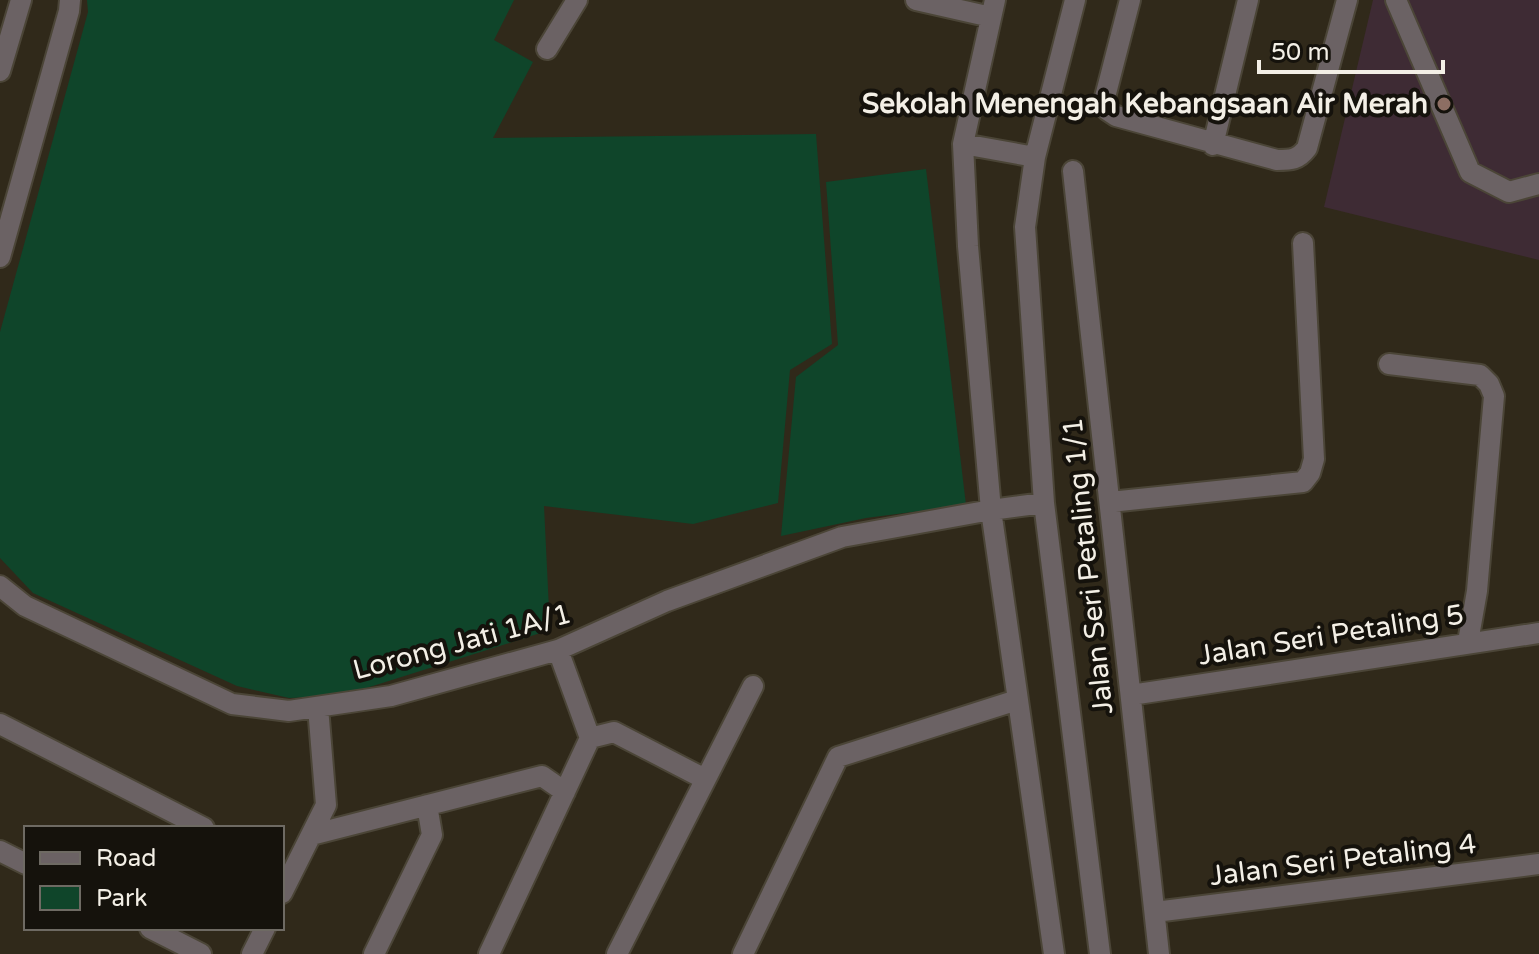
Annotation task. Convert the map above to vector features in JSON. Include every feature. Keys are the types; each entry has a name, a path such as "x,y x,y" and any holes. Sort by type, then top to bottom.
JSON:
{"street":[{"path":"0,71 21,0"},
{"path":"0,257 6,207 70,0"},
{"path":"547,49 577,0"},
{"path":"916,0 993,9 963,144 968,246 991,510 1054,954"},
{"path":"1075,0 1035,157 1025,227 1044,503 1100,954"},
{"path":"1130,0 1104,101 1107,110 1116,116 1213,145 1277,160 1300,157 1307,148 1347,0"},
{"path":"1213,145 1248,0"},
{"path":"1396,0 1470,172 1509,192 1539,184"},
{"path":"963,144 1035,157"},
{"name":"Jalan Seri Petaling 1/1","path":"1073,171 1159,954"},
{"path":"1110,502 1303,482 1310,473 1314,459 1303,243"},
{"path":"1389,364 1480,375 1489,384 1494,396 1477,591 1468,642"},
{"name":"Lorong Jati 1A/1","path":"0,586 25,606 232,704 289,711 391,696 558,650 667,601 842,537 1044,503"},
{"name":"Jalan Seri Petaling 5","path":"1131,695 1539,633"},
{"path":"489,954 590,738 558,650"},
{"path":"617,954 753,686"},
{"path":"743,954 838,757 1017,700"},
{"path":"287,870 311,835 326,805 318,707"},
{"path":"0,724 200,826"},
{"path":"590,738 614,732 705,779"},
{"path":"311,835 542,776 565,792"},
{"path":"374,954 432,835 427,805"},
{"path":"0,851 24,863"},
{"name":"Jalan Seri Petaling 4","path":"1155,912 1539,864"},
{"path":"154,930 201,954"},
{"path":"252,954 264,930"}],"shaded area":[{"name":"Sekolah Menengah Kebangsaan Air Merah","path":"1373,0 1539,0 1539,260 1324,207"}],"green space":[{"path":"87,0 514,0 494,40 533,62 493,138 816,134 832,344 790,370 778,503 693,524 544,506 550,630 341,696 289,698 237,686 33,593 0,558 0,332 88,12"},
{"path":"926,169 966,505 866,518 781,536 796,377 838,345 826,182"}],"place":[{"name":"Sekolah Menengah Kebangsaan Air Merah","path":"1444,104"}]}
